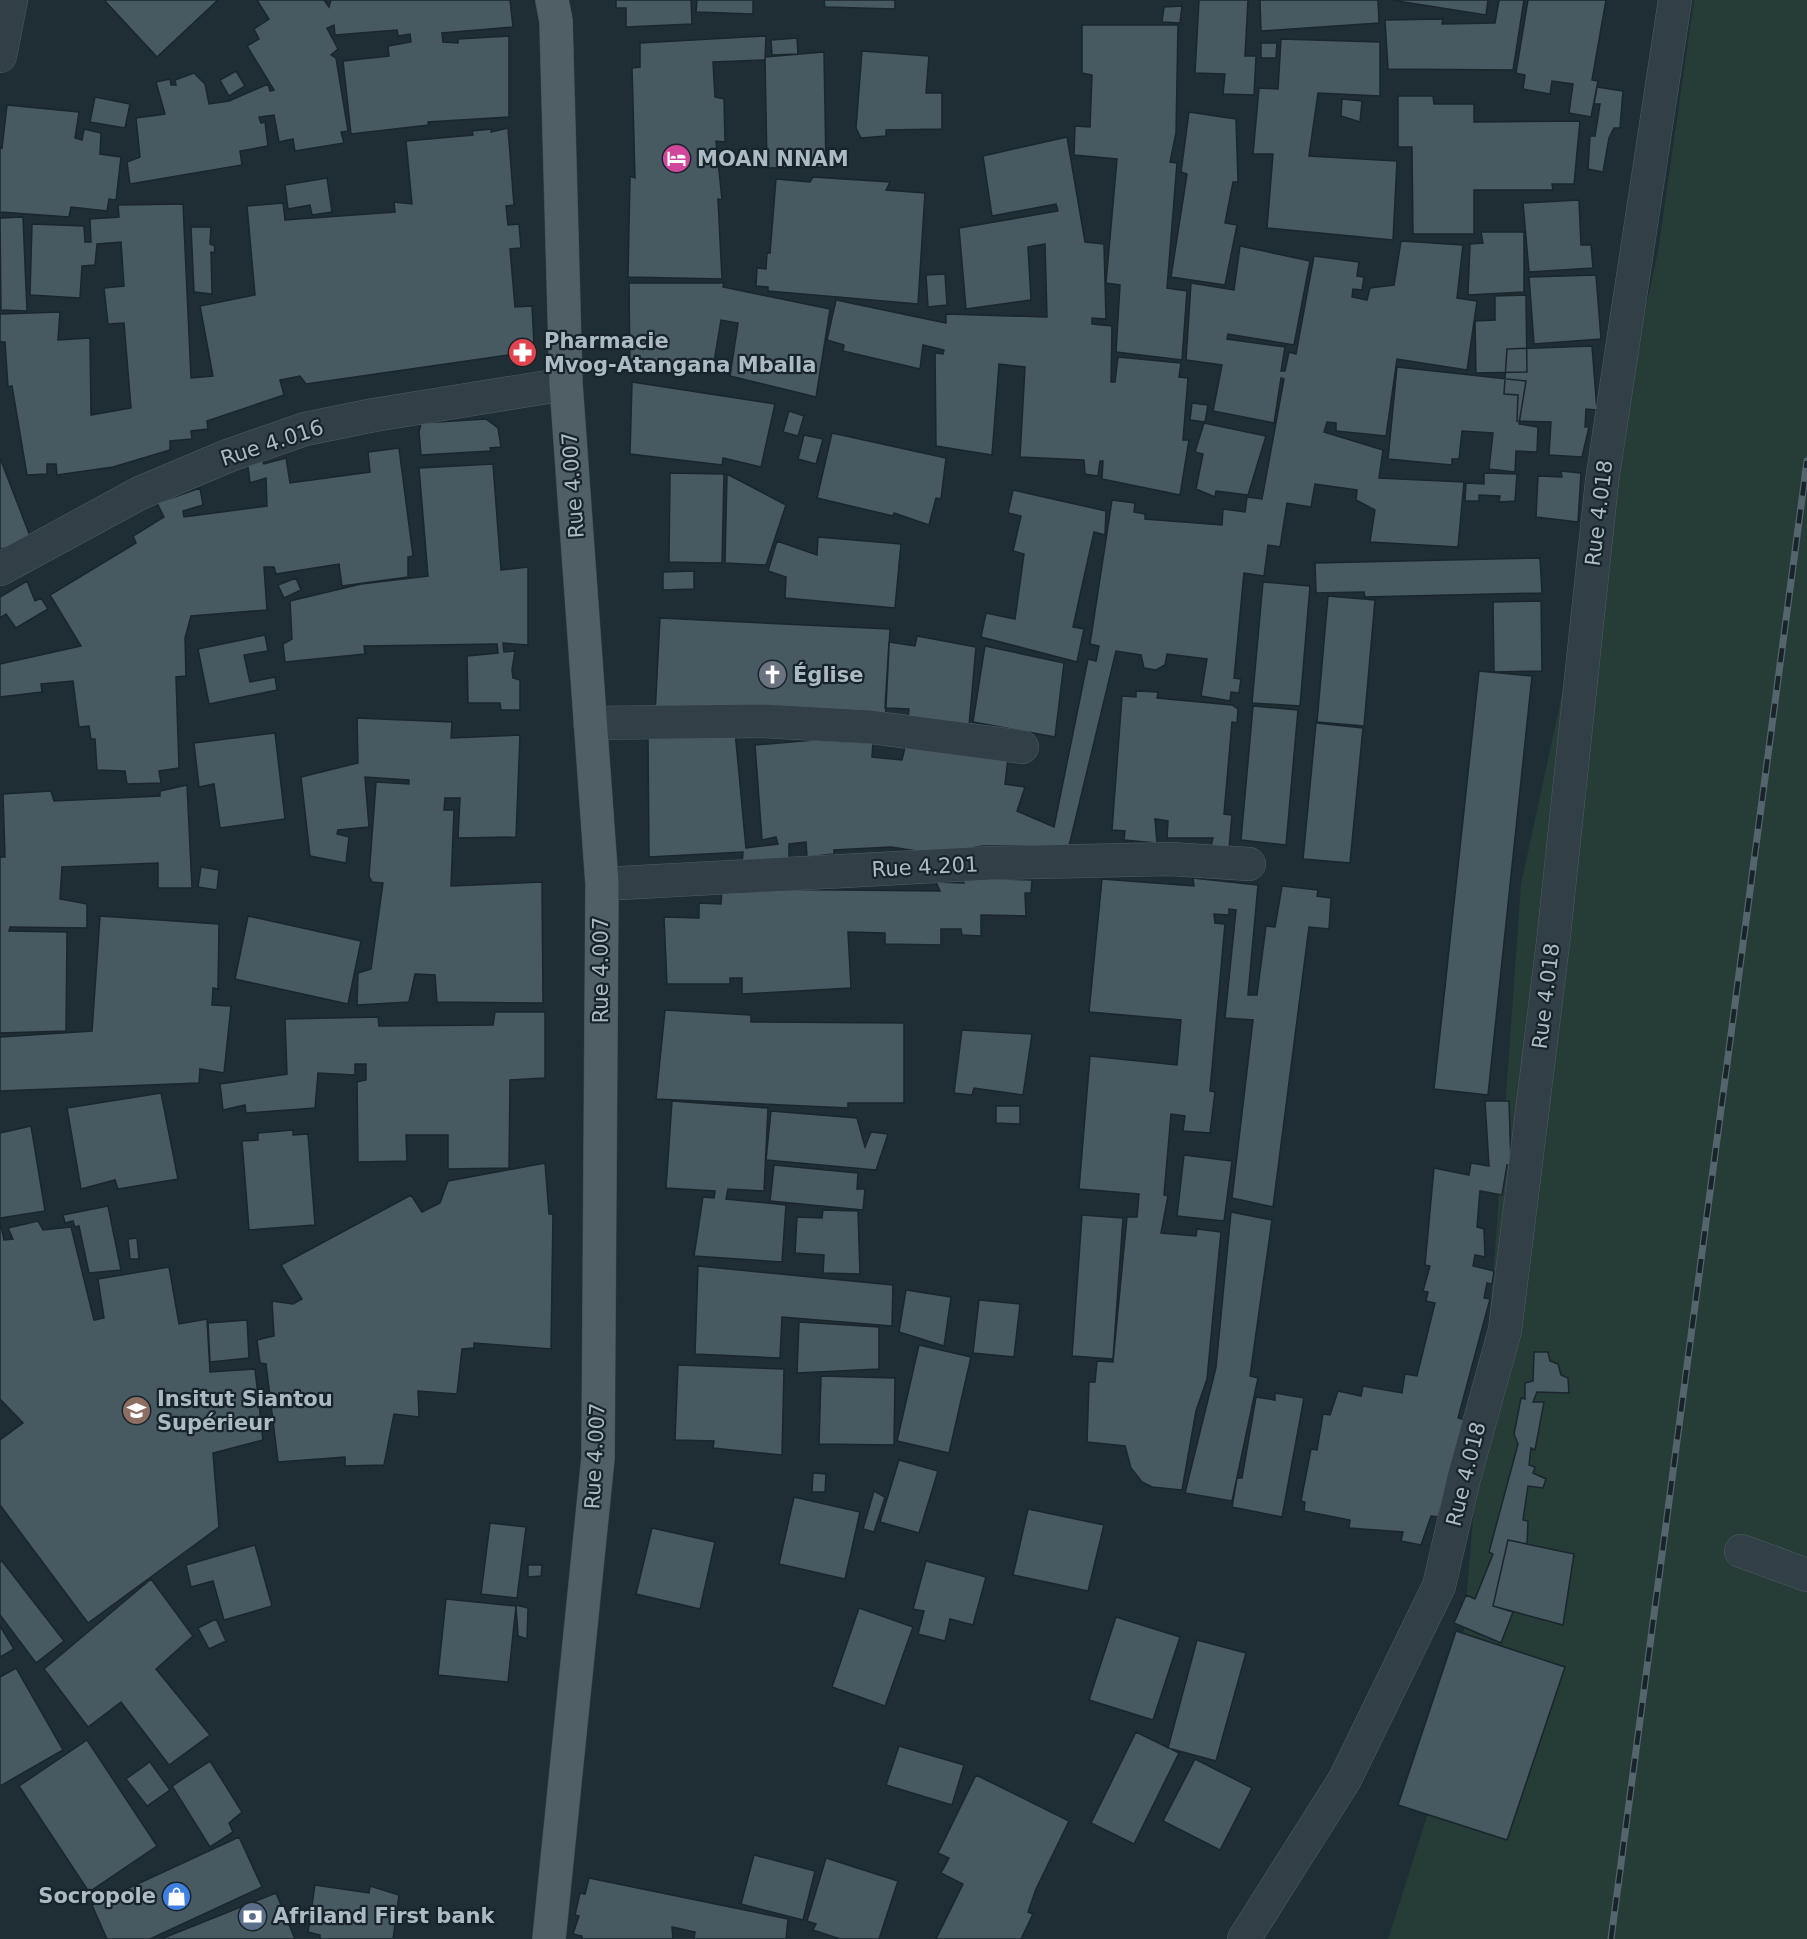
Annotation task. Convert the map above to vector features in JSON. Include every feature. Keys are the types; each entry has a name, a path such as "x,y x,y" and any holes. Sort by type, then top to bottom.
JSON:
{"main road":[{"name":"Rue 4.007","path":"549,1939 598,1458 602,884 566,384 555,7"}],"street":[{"path":"0,56 11,0"},
{"name":"Rue 4.018","path":"1244,1939 1345,1779 1439,1586 1464,1478 1505,1330 1552,943 1602,481 1675,0"},
{"name":"Rue 4.016","path":"0,569 140,493 230,455 306,429 374,415 566,384"},
{"path":"590,723 763,721 846,725 1022,747"},
{"name":"Rue 4.201","path":"602,884 991,863 1170,860 1249,864"},
{"path":"1741,1551 1807,1575"}],"green space":[{"path":"1694,0 1807,0 1807,1939 1388,1939 1456,1725 1495,1250 1521,884 1658,251"}],"building":[{"path":"104,0 218,0 157,57"},
{"path":"257,0 324,0 329,7 331,0 510,0 513,27 442,33 443,42 458,43 458,39 509,36 509,117 428,122 429,125 351,134 343,61 389,56 388,46 411,42 410,34 398,36 397,30 335,35 334,25 327,28 338,49 331,55 336,58 348,131 341,132 344,143 295,151 293,139 279,142 274,115 259,117 261,123 265,122 268,146 240,151 242,165 130,184 127,162 140,157 136,118 165,114 156,82 170,79 171,85 176,85 175,80 194,73 205,84 209,104 229,101 268,84 270,91 274,90 247,46 259,39 254,29 269,19"},
{"path":"616,0 691,0 692,24 626,27 626,8 616,8"},
{"path":"697,0 753,0 753,14 696,12"},
{"path":"824,0 895,0 895,9 825,7"},
{"path":"1199,0 1248,0 1245,56 1256,56 1254,95 1223,94 1225,74 1195,73"},
{"path":"1260,0 1378,0 1379,23 1261,31"},
{"path":"1391,0 1488,0 1486,15"},
{"path":"1499,0 1524,0 1513,70 1388,69 1385,20 1443,19 1442,24 1495,23"},
{"path":"1528,0 1606,0 1592,80 1598,81 1591,117 1569,113 1573,84 1552,81 1550,94 1523,89 1525,75 1516,73"},
{"path":"1182,6 1180,23 1162,22 1164,7"},
{"path":"1082,25 1178,25 1176,133 1170,162 1177,163 1167,288 1187,291 1182,360 1116,352 1120,285 1106,283 1117,159 1074,155 1075,126 1090,127 1092,75 1082,73"},
{"name":"MOAN NNAM","path":"766,36 765,60 713,62 715,97 724,99 725,142 716,141 722,200 718,199 722,279 628,277 630,176 635,178 632,68 640,67 640,43"},
{"path":"797,38 798,54 772,55 771,40"},
{"path":"1281,39 1380,42 1380,96 1318,93 1309,156 1397,161 1393,240 1267,228 1273,154 1253,154 1259,88 1278,89"},
{"path":"1261,43 1277,43 1276,58 1261,58"},
{"path":"862,51 929,56 926,93 942,93 942,129 886,130 886,136 861,138 856,128"},
{"path":"824,52 826,167 767,168 765,57"},
{"path":"236,71 245,86 229,96 220,80"},
{"path":"1597,87 1623,91 1620,128 1614,128 1609,138 1603,172 1588,169 1590,136 1595,136 1600,104 1594,104"},
{"path":"1398,96 1433,96 1434,104 1474,104 1474,122 1580,121 1574,184 1552,184 1553,190 1474,190 1474,234 1413,234 1412,147 1398,147"},
{"path":"95,97 130,104 125,128 90,122"},
{"path":"1342,99 1362,101 1360,122 1341,116"},
{"path":"7,105 79,112 75,138 82,140 84,129 101,133 100,154 121,157 116,200 109,199 107,211 71,207 69,217 0,212 0,147 2,148"},
{"path":"1189,112 1236,119 1238,182 1233,182 1225,223 1237,225 1225,285 1171,277 1187,174 1181,172"},
{"path":"508,128 514,205 506,206 508,225 519,224 521,248 510,249 515,307 532,306 534,344 522,345 523,353 306,384 300,376 280,380 284,395 207,421 208,429 191,431 192,439 170,441 170,450 113,467 57,475 56,464 47,464 47,474 27,475 12,386 8,387 5,342 0,342 0,314 60,312 58,340 90,338 91,415 131,408 124,323 108,324 104,288 124,286 121,242 97,244 95,265 82,266 80,298 30,295 32,224 84,226 85,242 91,242 90,219 119,217 118,205 183,204 191,378 213,376 200,306 255,295 247,206 283,203 285,220 395,212 394,202 412,204 406,141 473,135 472,131 492,129 491,132"},
{"path":"1067,137 1085,242 1104,244 1106,319 1092,318 1092,324 1112,326 1111,382 1115,382 1118,357 1181,363 1179,377 1188,378 1183,440 1189,440 1180,495 1102,479 1103,461 1100,461 1098,476 1085,474 1084,460 1020,457 1025,367 999,364 992,455 936,446 935,353 943,354 944,350 923,345 920,369 843,351 844,345 827,340 836,300 946,323 946,314 1047,317 1045,244 1028,247 1031,300 966,309 959,228 1058,211 1056,204 992,216 983,156"},
{"path":"813,177 890,182 886,190 925,193 918,304 768,291 768,287 756,286 757,268 766,269 767,253 770,253 776,179 810,182"},
{"path":"327,178 332,212 312,215 310,205 288,209 285,185"},
{"path":"1579,200 1581,245 1591,245 1593,268 1529,272 1523,203"},
{"path":"23,217 27,311 1,310 0,218"},
{"path":"191,227 211,227 210,244 215,246 214,253 211,252 212,294 194,292"},
{"path":"1481,232 1524,232 1524,292 1468,295 1470,244 1483,243"},
{"path":"1401,241 1463,245 1457,298 1477,301 1467,370 1397,359 1386,436 1336,431 1336,423 1327,422 1324,432 1383,450 1379,478 1464,482 1458,547 1370,542 1375,510 1356,500 1357,490 1315,484 1311,507 1287,503 1280,547 1268,545 1264,576 1244,573 1234,678 1241,679 1239,693 1231,692 1230,701 1201,696 1207,659 1167,654 1165,665 1156,670 1144,668 1141,655 1116,651 1069,846 983,846 936,854 891,847 834,850 834,854 807,857 806,842 789,844 789,863 742,864 743,852 649,857 648,739 641,739 640,731 735,731 746,848 778,844 776,837 762,840 755,745 814,740 873,743 872,757 902,760 906,743 1008,758 1005,784 1025,787 1017,811 1054,827 1088,659 1096,661 1099,646 1090,644 1112,500 1135,503 1134,512 1145,514 1145,519 1222,525 1223,509 1245,512 1247,497 1262,499 1284,379 1281,378 1274,423 1213,411 1222,365 1186,360 1191,283 1234,290 1240,246 1310,261 1294,345 1228,334 1227,339 1285,347 1281,371 1285,371 1289,352 1296,354 1314,256 1359,262 1357,276 1364,277 1362,290 1353,289 1352,297 1367,300 1370,288 1394,285"},
{"path":"945,274 947,305 928,307 926,275"},
{"path":"1596,275 1601,339 1534,344 1529,277"},
{"path":"629,283 724,283 723,287 830,309 816,397 730,376 738,323 721,320 713,368 630,371"},
{"path":"1526,295 1527,372 1476,373 1475,321 1495,320 1495,296"},
{"path":"1592,346 1597,410 1586,409 1585,427 1589,427 1582,457 1549,455 1551,422 1517,421 1518,395 1504,394 1507,349"},
{"path":"1397,367 1526,381 1519,424 1538,427 1537,452 1516,451 1515,472 1489,469 1493,433 1462,431 1459,459 1452,459 1452,465 1388,459"},
{"path":"632,382 775,404 761,467 723,458 722,465 630,454"},
{"path":"1192,403 1208,405 1205,422 1190,420"},
{"path":"789,411 804,416 798,436 783,432"},
{"path":"486,419 498,428 501,447 490,448 491,451 421,455 419,432 421,423"},
{"path":"1204,423 1266,436 1248,495 1216,491 1215,497 1196,489 1203,454 1195,452"},
{"path":"832,433 946,458 941,499 936,498 929,525 894,513 893,516 817,498"},
{"path":"804,435 823,439 816,464 798,459"},
{"path":"399,448 413,556 408,557 408,577 342,586 339,564 276,574 274,567 264,567 267,610 191,616 185,638 186,676 176,677 179,768 159,771 161,783 127,784 125,771 97,770 95,739 91,739 89,726 79,727 73,681 41,684 42,692 0,697 0,664 81,646 50,595 136,543 133,536 164,517 157,503 200,488 203,505 183,511 184,517 267,506 266,478 250,483 247,458 258,454 264,464 286,458 290,483 370,472 368,452"},
{"path":"0,458 32,541 0,549"},
{"path":"493,464 501,570 528,567 528,645 503,643 504,652 515,651 512,670 513,678 520,680 520,710 501,710 500,703 468,703 467,656 498,653 497,644 364,646 365,654 285,662 283,644 292,639 290,601 361,584 428,576 419,468"},
{"path":"1561,471 1581,473 1578,522 1536,517 1538,476 1562,477"},
{"path":"670,473 724,474 722,563 669,562"},
{"path":"1484,473 1517,474 1515,501 1499,502 1500,496 1479,495 1479,501 1465,501 1466,483 1484,484"},
{"path":"727,474 786,505 766,565 725,563"},
{"path":"1013,490 1106,511 1105,535 1094,532 1073,627 1084,629 1077,662 981,637 986,613 1015,619 1024,554 1013,551 1021,516 1008,513"},
{"path":"818,537 901,544 895,608 785,598 786,577 768,571 777,541 817,555"},
{"path":"1540,558 1542,593 1365,597 1364,592 1316,593 1315,563"},
{"path":"694,571 694,589 663,590 663,572"},
{"path":"296,578 301,590 284,598 278,585"},
{"path":"27,581 35,601 41,598 48,609 16,628 6,614 0,618 0,597"},
{"path":"1263,582 1310,586 1300,706 1252,703"},
{"path":"1328,596 1375,600 1364,726 1317,722"},
{"path":"1541,601 1542,671 1494,672 1493,602"},
{"name":"Église","path":"660,618 890,629 885,725 655,714"},
{"path":"265,635 268,651 244,655 250,682 275,677 277,690 209,704 198,649"},
{"path":"917,636 976,647 969,726 908,720 909,709 885,708 889,642 915,646"},
{"path":"985,646 1064,663 1055,737 973,722"},
{"path":"1479,671 1532,676 1488,1095 1434,1089"},
{"path":"1136,691 1158,692 1157,698 1232,705 1238,709 1237,723 1232,722 1224,814 1232,815 1229,849 1211,845 1213,838 1167,838 1168,821 1155,819 1157,843 1124,840 1125,831 1112,830 1122,696 1136,697"},
{"path":"1253,706 1298,710 1286,845 1241,840"},
{"path":"357,718 452,722 451,738 520,735 516,837 458,838 460,798 445,798 444,810 454,810 451,886 542,882 543,1003 437,1002 435,975 415,974 409,1002 357,1005 358,973 371,969 383,883 372,882 369,876 376,782 409,784 409,780 365,777 369,827 338,830 337,834 349,837 346,863 310,856 301,777 358,763"},
{"path":"1316,723 1363,728 1350,863 1303,859"},
{"path":"275,733 285,819 220,828 214,784 199,787 194,743"},
{"path":"187,785 192,888 158,888 158,863 62,867 60,899 87,904 87,928 10,927 9,931 67,932 66,1031 0,1033 0,857 5,857 3,794 51,791 54,801 160,796 160,791"},
{"path":"201,867 219,870 217,890 198,887"},
{"path":"962,878 1032,880 1031,893 1025,893 1026,916 981,915 981,936 962,935 961,929 941,929 941,945 885,944 885,933 848,932 851,988 742,994 742,978 730,978 730,984 667,984 664,917 699,918 699,903 721,904 722,889 940,891 936,882 964,883"},
{"path":"1193,878 1258,885 1248,995 1257,995 1266,926 1275,927 1282,886 1318,890 1317,896 1331,898 1329,929 1309,927 1273,1207 1232,1198 1253,1020 1225,1018 1236,910 1229,909 1229,915 1214,914 1215,923 1225,924 1210,1091 1215,1092 1210,1133 1183,1131 1185,1116 1171,1114 1164,1195 1168,1196 1161,1233 1196,1236 1197,1229 1221,1232 1207,1379 1196,1411 1182,1490 1152,1487 1142,1482 1131,1468 1125,1446 1087,1442 1089,1382 1095,1382 1097,1361 1113,1362 1127,1217 1137,1217 1139,1194 1079,1189 1090,1056 1177,1065 1181,1020 1089,1012 1102,879 1194,886"},
{"path":"100,916 219,924 218,989 213,988 212,1005 231,1006 224,1073 200,1069 199,1083 0,1091 0,1037 92,1031"},
{"path":"248,916 361,941 348,1004 235,979"},
{"path":"665,1010 751,1015 751,1022 904,1023 904,1103 848,1103 848,1108 656,1099"},
{"path":"495,1012 545,1012 545,1078 510,1080 509,1168 448,1169 448,1135 406,1135 407,1161 358,1162 357,1082 366,1080 366,1064 355,1064 355,1075 318,1073 315,1108 246,1113 245,1105 223,1110 220,1084 287,1074 285,1019 378,1017 379,1026 493,1025"},
{"path":"962,1030 1032,1034 1023,1095 974,1088 972,1095 954,1093"},
{"path":"161,1093 178,1179 118,1189 115,1180 81,1189 67,1108"},
{"path":"672,1101 768,1108 764,1191 728,1189 726,1199 786,1205 782,1262 694,1256 703,1197 714,1198 715,1191 666,1188"},
{"path":"1485,1101 1509,1101 1511,1166 1507,1165 1502,1195 1480,1191 1477,1227 1484,1229 1485,1257 1475,1255 1473,1266 1494,1271 1492,1284 1487,1283 1484,1298 1490,1299 1458,1418 1466,1420 1438,1517 1431,1516 1421,1545 1401,1541 1403,1532 1349,1528 1350,1520 1304,1511 1305,1502 1301,1501 1311,1449 1317,1450 1323,1414 1330,1415 1338,1391 1361,1396 1363,1386 1402,1393 1405,1374 1417,1376 1435,1303 1426,1301 1428,1292 1423,1291 1430,1266 1425,1265 1434,1168 1469,1175 1471,1163 1489,1166"},
{"path":"996,1106 1020,1106 1020,1124 996,1123"},
{"path":"771,1111 857,1118 865,1147 871,1132 888,1134 876,1170 766,1160"},
{"path":"31,1126 45,1211 0,1218 0,1133"},
{"path":"293,1130 293,1135 308,1134 315,1225 249,1230 242,1141 258,1140 258,1133"},
{"path":"1184,1155 1232,1161 1224,1221 1177,1216"},
{"path":"545,1163 549,1214 553,1214 551,1349 474,1343 474,1348 462,1349 457,1394 418,1391 419,1417 394,1414 384,1465 345,1466 345,1457 278,1462 266,1364 260,1363 257,1340 274,1336 272,1301 293,1304 302,1299 281,1265 411,1195 422,1212 440,1203 448,1181"},
{"path":"774,1165 858,1173 857,1189 865,1189 863,1210 770,1201"},
{"path":"108,1206 121,1270 89,1273 79,1226 75,1227 73,1221 65,1223 63,1215"},
{"path":"823,1210 858,1211 860,1274 823,1273 824,1255 795,1253 797,1217 822,1218"},
{"path":"1231,1212 1272,1220 1250,1376 1258,1378 1232,1501 1185,1493 1216,1367"},
{"path":"1082,1215 1123,1218 1113,1359 1072,1356"},
{"name":"Insitut Siantou Supérieur","path":"0,1221 4,1240 13,1239 8,1228 38,1221 43,1230 71,1227 94,1320 104,1318 98,1279 169,1267 179,1324 207,1319 210,1372 255,1369 263,1440 213,1453 219,1527 88,1623 0,1505 0,1440 23,1423 0,1399"},
{"path":"137,1238 139,1259 130,1259 128,1239"},
{"path":"698,1266 893,1285 892,1326 782,1317 780,1358 695,1354"},
{"path":"906,1290 951,1297 944,1346 899,1332"},
{"path":"979,1300 1020,1304 1014,1357 973,1353"},
{"path":"247,1320 249,1358 210,1362 208,1323"},
{"path":"799,1322 879,1327 879,1369 797,1373"},
{"path":"919,1345 971,1357 949,1453 897,1441"},
{"path":"1534,1352 1548,1352 1550,1361 1558,1364 1561,1375 1568,1378 1569,1393 1537,1392 1533,1402 1544,1402 1535,1450 1531,1448 1529,1465 1535,1467 1533,1473 1546,1479 1543,1488 1528,1486 1523,1520 1528,1521 1527,1544 1508,1540 1493,1606 1513,1612 1501,1643 1454,1623 1466,1595 1475,1599 1493,1554 1489,1552 1518,1444 1514,1434 1521,1398 1525,1399 1525,1383 1533,1381"},
{"path":"678,1365 784,1369 782,1455 713,1448 714,1441 675,1440"},
{"path":"821,1376 895,1378 894,1445 819,1444"},
{"path":"1275,1393 1304,1398 1282,1517 1232,1507 1237,1478 1242,1478 1256,1397 1275,1400"},
{"path":"899,1460 938,1471 919,1533 880,1522"},
{"path":"813,1473 826,1474 825,1492 812,1492"},
{"path":"874,1491 885,1497 874,1532 863,1529"},
{"path":"794,1497 860,1512 845,1579 779,1564"},
{"path":"1028,1509 1104,1525 1088,1591 1013,1575"},
{"path":"490,1523 526,1527 517,1598 481,1594"},
{"path":"652,1528 715,1542 700,1609 636,1594"},
{"path":"1508,1540 1574,1554 1563,1625 1493,1606"},
{"path":"255,1545 272,1606 224,1620 213,1581 191,1587 186,1565"},
{"path":"2,1561 64,1641 36,1663 0,1615 0,1562"},
{"path":"926,1561 986,1577 973,1625 950,1619 945,1641 918,1634 924,1611 913,1609"},
{"path":"528,1565 542,1565 541,1576 528,1577"},
{"path":"151,1579 193,1636 156,1669 210,1735 169,1765 121,1702 88,1727 44,1669"},
{"path":"446,1599 516,1606 508,1682 438,1675"},
{"path":"516,1605 528,1608 527,1639 518,1636"},
{"path":"859,1608 913,1627 885,1706 832,1687"},
{"path":"1116,1617 1180,1637 1153,1720 1089,1700"},
{"path":"216,1619 226,1641 209,1649 198,1628"},
{"path":"0,1626 14,1649 0,1657"},
{"path":"1456,1631 1565,1667 1507,1840 1398,1805"},
{"path":"1197,1640 1246,1653 1216,1761 1168,1748"},
{"path":"16,1668 63,1750 0,1786 0,1677"},
{"path":"1136,1732 1179,1753 1134,1844 1091,1823"},
{"path":"87,1740 157,1846 89,1892 19,1786"},
{"path":"899,1746 964,1765 952,1805 886,1785"},
{"path":"1195,1759 1252,1788 1220,1850 1163,1821"},
{"path":"210,1761 242,1812 229,1823 233,1832 210,1847 172,1786"},
{"path":"150,1762 170,1790 147,1806 126,1779"},
{"path":"976,1775 1069,1821 1036,1889 1028,1912 1033,1914 1021,1939 936,1939 963,1884 941,1873 949,1858 938,1853"},
{"name":"Socropole","path":"239,1837 262,1887 150,1939 107,1939 92,1905"},
{"path":"754,1855 815,1871 803,1920 741,1904"},
{"path":"826,1858 898,1881 879,1939 840,1939 813,1930 816,1924 807,1921"},
{"path":"589,1878 788,1919 786,1939 694,1939 695,1932 672,1927 673,1939 582,1939 582,1936 573,1934 579,1916 575,1915 580,1893 585,1894"},
{"path":"315,1885 369,1893 370,1886 399,1895 393,1939 320,1939 320,1935 308,1932"},
{"name":"Afriland First bank","path":"276,1893 295,1939 161,1939"}],"railway":[{"path":"1611,1939 1807,461"}],"place":[{"name":"MOAN NNAM","path":"676,159"},
{"name":"Pharmacie Mvog-Atangana Mballa","path":"523,353"},
{"name":"Église","path":"772,675"},
{"name":"Insitut Siantou Supérieur","path":"136,1411"},
{"name":"Socropole","path":"177,1896"},
{"name":"Afriland First bank","path":"252,1916"}]}
